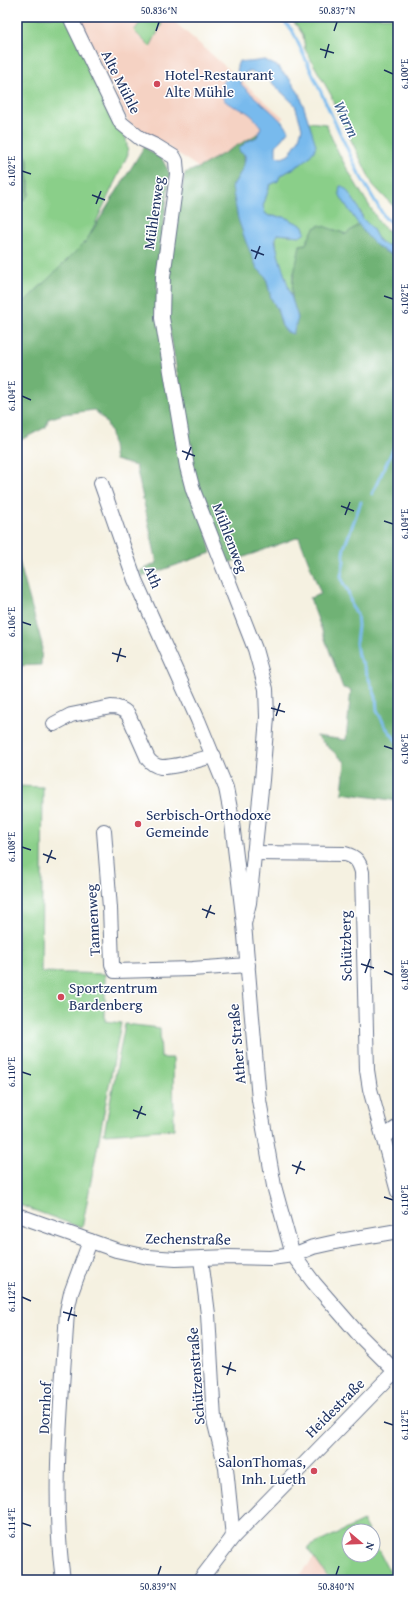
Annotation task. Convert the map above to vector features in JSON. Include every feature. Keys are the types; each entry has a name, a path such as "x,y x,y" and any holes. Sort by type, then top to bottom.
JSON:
{"street":[{"name":"Alte Mühle","path":"70,17 121,123 141,139 174,157 176,162"},
{"name":"Mühlenweg","path":"176,162 177,174 163,277 162,318 187,467 193,490 255,649 266,689 267,717 262,780 249,903 244,924"},
{"name":"Ath","path":"102,483 135,580 182,682"},
{"name":"Ather Straße","path":"182,682 226,788 231,814 244,924 254,1053 266,1148 274,1186 293,1255 314,1283 361,1337 397,1372"},
{"path":"54,724 72,714 118,707 128,714 148,759 156,766 162,767 214,756"},
{"name":"Tannenweg","path":"104,831 110,908 112,964 116,971 192,969 248,965"},
{"name":"Schützberg","path":"254,853 345,854 354,856 360,862 362,872 367,1070 370,1089 398,1192"},
{"path":"383,1137 398,1128"},
{"name":"Zechenstraße","path":"17,1215 116,1250 148,1257 201,1259 229,1257 271,1258 293,1255 313,1248 398,1231"},
{"name":"Dornhof","path":"63,1580 60,1553 58,1496 67,1311 71,1293 90,1241"},
{"name":"Schützenstraße","path":"201,1259 208,1314 214,1420 226,1468 233,1537"},
{"name":"Heidestraße","path":"200,1580 233,1537 397,1372"}],"shaded area":[{"path":"79,17 169,17 284,118 199,168 157,139 129,123"},
{"path":"314,1558 330,1580 296,1580"}],"green space":[{"path":"17,17 73,17 114,124 126,138 128,154 89,237 17,309 17,207 29,195 29,178 19,141 17,141"},
{"path":"144,17 155,17 162,24 150,47 134,31"},
{"path":"289,17 398,17 398,211 373,185 335,107 331,95 305,49 303,35"},
{"path":"309,122 326,124 335,146 379,223 385,229 398,235 398,246 385,245 379,241 372,228 363,219 361,212 342,199 359,224 346,234 335,230 314,228 306,244 300,245 298,262 293,275 292,301 278,257 276,240 277,234 301,236 305,233 303,226 284,217 269,216 265,213 263,206 270,185 278,181 280,176 301,164 314,151"},
{"path":"259,133 257,137 241,146 244,163 241,172 232,187 257,268 266,277 271,298 277,309 282,326 298,318 292,299 293,278 300,245 306,244 314,228 320,225 346,234 359,224 371,240 385,252 398,255 398,801 342,793 345,762 316,736 346,740 351,690 343,688 310,598 321,594 299,537 228,563 197,488 167,314 170,255 185,173 198,168"},
{"path":"17,141 28,159 29,195 17,207"},
{"path":"144,147 162,159 170,174 159,259 157,294 211,553 142,577 140,571 157,563 136,466 115,460 112,438 105,421 94,410 64,414 48,419 46,427 17,442 17,309 86,241"},
{"path":"17,554 42,644 41,665 17,666"},
{"name":"Sportzentrum Bardenberg","path":"17,786 43,787 41,972 105,974 105,1021 121,1023 82,1228 17,1204"},
{"path":"125,1024 160,1028 161,1058 173,1058 174,1129 104,1134"},
{"path":"341,1532 341,1563 381,1563 381,1555 394,1580 330,1580 307,1548"}],"water":[{"path":"264,60 279,67 289,78 300,95 316,145 314,151 308,158 301,164 280,176 278,181 270,185 263,206 265,213 269,216 284,217 303,226 305,233 301,236 277,234 275,239 278,254 298,318 293,334 287,332 282,326 277,309 271,298 266,277 257,268 246,242 238,219 232,187 241,171 245,159 245,155 240,152 239,149 246,142 257,137 261,127 250,114 227,102 222,95 221,88 222,83 227,77 234,78 238,75 237,66 239,61 250,62","holes":["249,71 267,78 295,105 302,128 299,139 289,155 282,158 276,156 276,146 289,130 278,117 241,84 242,76"]},
{"path":"340,186 346,189 357,205 363,219 372,228 379,241 385,245 398,246 398,255 389,253 381,248 366,234 342,199 339,193"}],"waterway":[{"name":"Wurm","path":"280,17 292,30 359,174 385,218 398,226"},
{"path":"372,494 398,439"},
{"path":"361,502 344,548 344,562 341,576 348,591 352,607 357,614 358,626 356,643 358,656 363,664 376,697 377,710 385,726 398,743"}],"place":[{"name":"Hotel-Restaurant Alte Mühle","path":"157,84"},
{"name":"Serbisch-Orthodoxe Gemeinde","path":"138,824"},
{"name":"Sportzentrum Bardenberg","path":"61,997"},
{"name":"SalonThomas, Inh. Lueth","path":"314,1471"}]}
